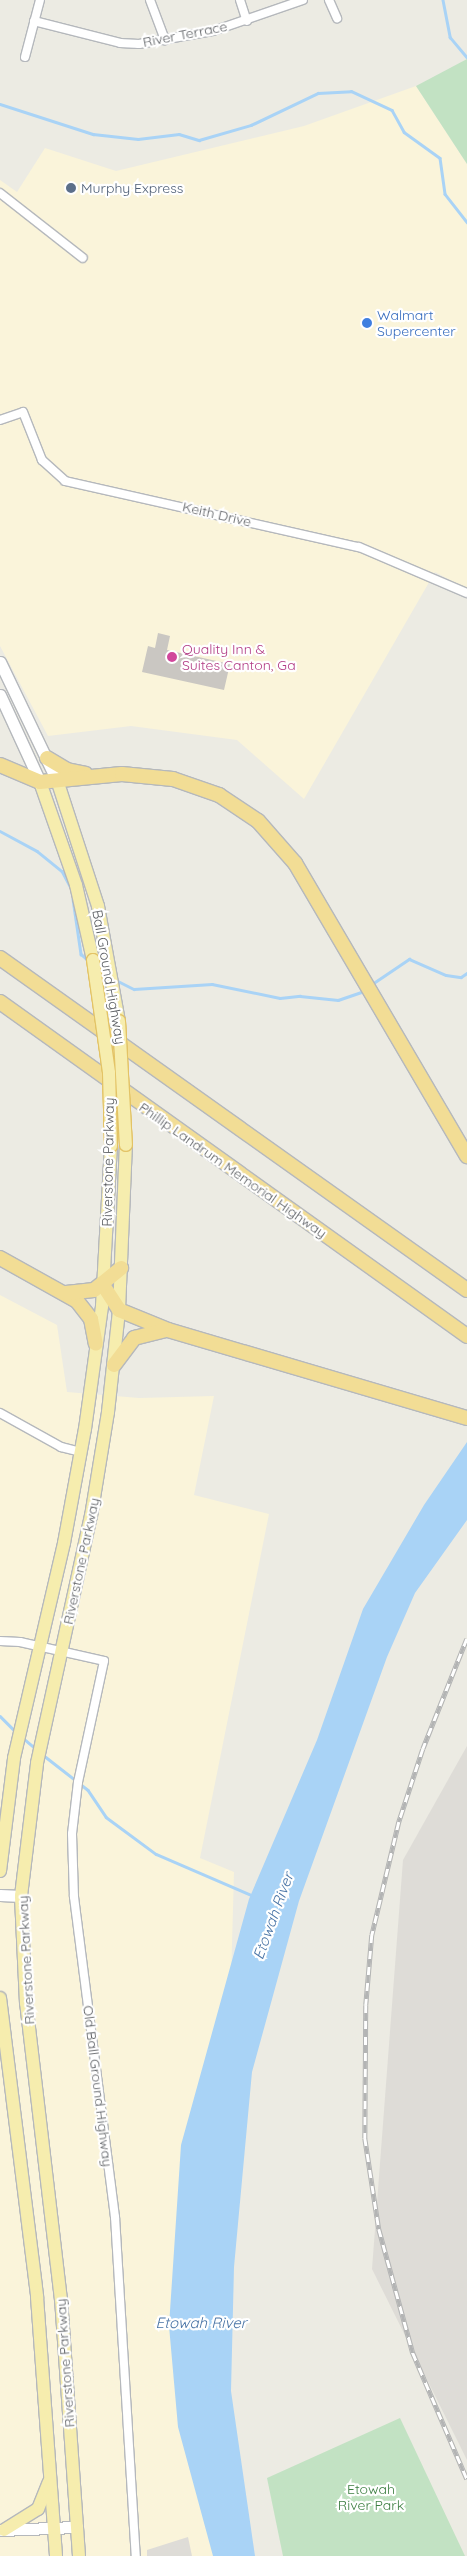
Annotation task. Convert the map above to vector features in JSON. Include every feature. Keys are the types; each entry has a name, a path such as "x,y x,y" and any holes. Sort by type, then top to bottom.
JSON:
{"highway":[{"path":"47,758 67,770 94,775"},
{"path":"0,765 40,782 58,783 94,775 145,774 174,779 204,788 250,814 288,853 467,1156"},
{"path":"0,958 398,1243 467,1290"},
{"name":"Phillip Landrum Memorial Highway","path":"0,1002 467,1336"},
{"path":"0,1258 66,1293 88,1312 96,1344"},
{"path":"66,1293 88,1293 104,1285 121,1268"},
{"path":"104,1285 119,1310 168,1330 467,1418"},
{"path":"114,1366 134,1338 149,1331 168,1330"}],"main road":[{"name":"Ball Ground Highway","path":"0,662 58,783 98,906 112,973 124,1073 126,1145 119,1310"},
{"path":"0,696 40,782"},
{"name":"Riverstone Parkway","path":"0,1871 2,1832 14,1758 81,1452 104,1285 111,1146 109,1073 93,960 76,885 40,782"},
{"name":"Riverstone Parkway","path":"78,2556 60,2291 23,1964 21,1896 37,1763 92,1512 114,1366 119,1310"},
{"path":"0,1895 21,1896"},
{"name":"Riverstone Parkway","path":"0,1998 37,2296 56,2556"},
{"path":"2,2530 38,2509 51,2477"},
{"path":"2,2530 77,2527"}],"street":[{"path":"25,57 40,0"},
{"path":"150,0 165,40"},
{"path":"240,0 247,21"},
{"name":"River Terrace","path":"34,21 120,43 165,40 247,21 304,0"},
{"path":"329,0 336,18"},
{"path":"0,193 83,258"},
{"name":"Keith Drive","path":"0,420 23,412 42,460 65,480 360,547 467,593"},
{"path":"0,1413 61,1447 81,1452"},
{"path":"0,1642 40,1646 62,1652"},
{"name":"Old Ball Ground Highway","path":"62,1652 104,1660 78,1782 72,1834 78,1927 114,2217 136,2556"}],"shaded area":[{"path":"416,86 467,164 467,589 435,572 304,799 237,740 131,726 48,736 0,646 0,180 17,192 45,148 116,171 304,126"},
{"path":"0,1295 57,1325 67,1392 139,1398 214,1396 194,1495 269,1514 200,1858 234,1872 228,2091 225,2556 0,2556"},
{"path":"467,1746 467,2460 372,2269 403,1860"},
{"path":"188,2537 192,2556 147,2556 147,2550"}],"green space":[{"path":"467,59 467,164 416,86"},
{"name":"Etowah River Park","path":"400,2418 465,2556 283,2556 267,2478"}],"water":[{"name":"Etowah River","path":"467,1442 467,1520 415,1593 387,1657 299,1901 252,2072 234,2267 231,2391 255,2556 213,2556 178,2427 169,2326 181,2145 249,1899 317,1740 363,1609 424,1505"}],"building":[{"name":"Quality Inn & Suites Canton, Ga","path":"158,633 170,636 167,650 230,664 224,690 142,672 148,646 155,648"}],"waterway":[{"path":"443,0 450,37 467,57"},
{"path":"0,104 93,134 138,139 179,134 199,140 251,125 318,93 351,91 392,110 404,132 440,158 445,194 467,222"},
{"path":"0,831 37,851 62,871 70,886"},
{"path":"73,899 81,954 89,961"},
{"path":"372,984 409,959 446,975 461,977 467,973"},
{"path":"116,980 134,989 212,984 280,998 300,996 338,1000 364,991"},
{"path":"0,1716 15,1731"},
{"path":"23,1738 36,1749"},
{"path":"42,1754 88,1790 106,1817 156,1854 251,1895"}],"railway":[{"path":"467,1639 423,1749 399,1822 372,1935 366,2005 365,2138 379,2229 413,2353 467,2479"}],"place":[{"name":"Murphy Express","path":"71,188"},
{"name":"Walmart Supercenter","path":"367,323"},
{"name":"Quality Inn & Suites Canton, Ga","path":"172,657"}]}
